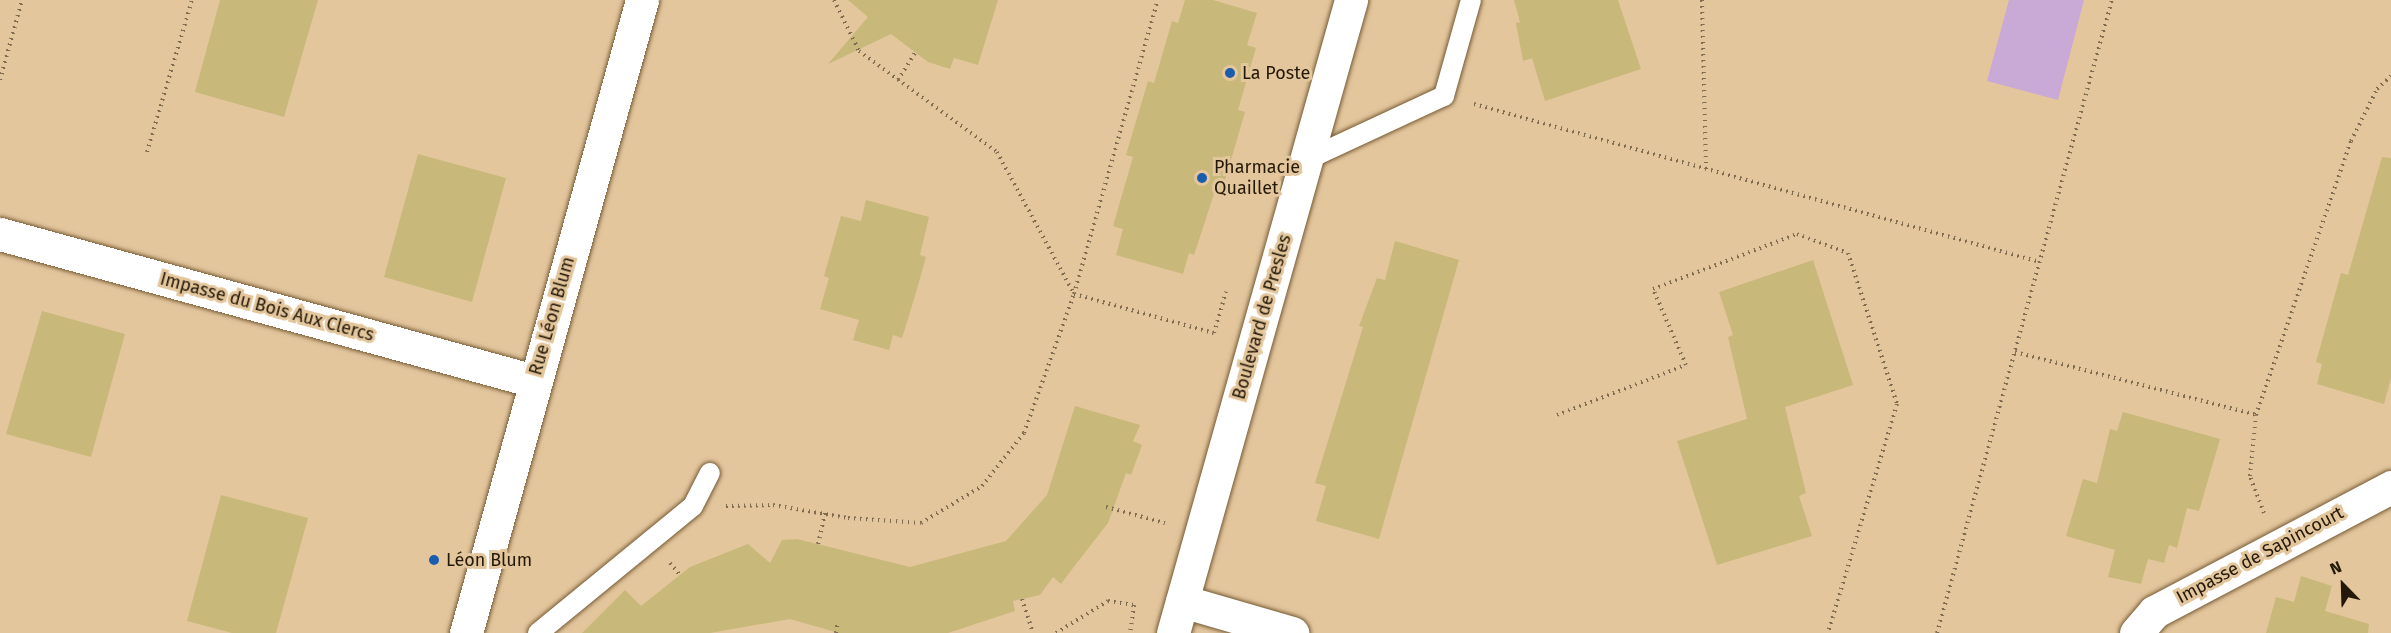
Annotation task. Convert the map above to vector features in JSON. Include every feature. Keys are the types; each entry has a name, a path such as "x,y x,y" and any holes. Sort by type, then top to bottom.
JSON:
{"street":[{"name":"Rue Léon Blum","path":"466,633 534,381 642,0"},
{"name":"Boulevard de Presles","path":"1173,633 1351,0"},
{"name":"Impasse du Bois Aux Clercs","path":"0,234 534,381"},
{"name":"Impasse de Sapincourt","path":"2136,633 2154,612 2276,545 2391,487"},
{"path":"1182,601 1292,633"}],"lane":[{"path":"1306,160 1444,96 1471,0"},
{"path":"538,633 693,506 710,473"}],"path":[{"path":"0,80 22,0"},
{"path":"147,152 192,0"},
{"path":"834,0 859,51 997,152 1074,294 1214,333 1229,284"},
{"path":"693,506 773,505 921,523 982,486 1024,433 1074,294 1158,0"},
{"path":"1702,0 1706,169"},
{"path":"1937,633 2112,0"},
{"path":"898,80 917,49"},
{"path":"2276,545 2250,476 2256,415 2351,141 2377,89 2391,76"},
{"path":"1444,96 2040,262"},
{"path":"1557,415 1686,365 1653,289 1797,234 1848,253 1897,404 1828,633"},
{"path":"2015,352 2256,415"},
{"path":"1106,507 1201,533"},
{"path":"818,544 825,513"},
{"path":"1022,599 1034,633"},
{"path":"1056,633 1108,601 1134,605 1130,633"},
{"path":"836,633 838,622"}],"shaded area":[{"path":"2009,0 2084,0 2058,100 1987,81"}],"building":[{"path":"220,0 318,0 284,117 195,92"},
{"path":"848,0 998,0 978,65 954,58 950,69 928,62 891,34 828,64 868,17"},
{"path":"1185,0 1213,0 1257,13 1247,45 1256,48 1238,110 1245,112 1221,193 1215,191 1194,255 1189,253 1183,274 1116,255 1123,229 1113,226 1133,157 1126,155 1148,81 1154,83 1172,21 1178,23"},
{"path":"1514,0 1618,0 1641,69 1545,101 1532,58 1523,61 1516,23 1520,22"},
{"path":"418,154 506,178 472,302 384,277"},
{"path":"2382,157 2391,158 2391,378 2384,404 2317,384 2322,364 2316,362 2341,273 2348,275"},
{"path":"866,200 929,217 920,255 926,257 915,296 902,338 893,335 889,350 853,340 859,320 820,309 829,278 824,276 841,216 861,221"},
{"path":"1395,241 1459,260 1379,539 1316,521 1326,486 1315,483 1363,327 1359,326 1377,278 1385,280"},
{"path":"1813,260 1853,385 1785,407 1806,493 1799,496 1812,536 1717,565 1677,441 1747,419 1728,337 1733,335 1719,292"},
{"path":"42,311 125,334 91,457 6,434"},
{"path":"1075,406 1140,425 1133,441 1142,445 1131,475 1126,473 1108,523 1061,584 1053,577 1040,595 1013,601 1015,611 948,633 839,633 790,619 710,633 582,633 625,590 641,606 690,567 748,544 770,563 782,540 797,539 910,567 1006,541 1047,495"},
{"path":"2123,412 2220,439 2199,511 2187,508 2177,548 2169,545 2164,563 2148,559 2141,584 2108,577 2115,550 2066,536 2083,479 2097,483 2110,429 2117,431"},
{"path":"221,495 308,518 276,633 232,633 187,621"},
{"path":"2301,576 2332,586 2325,611 2369,624 2368,633 2266,633 2276,597 2294,602"}],"place":[{"name":"La Poste","path":"1230,73"},
{"name":"Pharmacie Quaillet","path":"1202,178"},
{"name":"Léon Blum","path":"434,560"}]}
